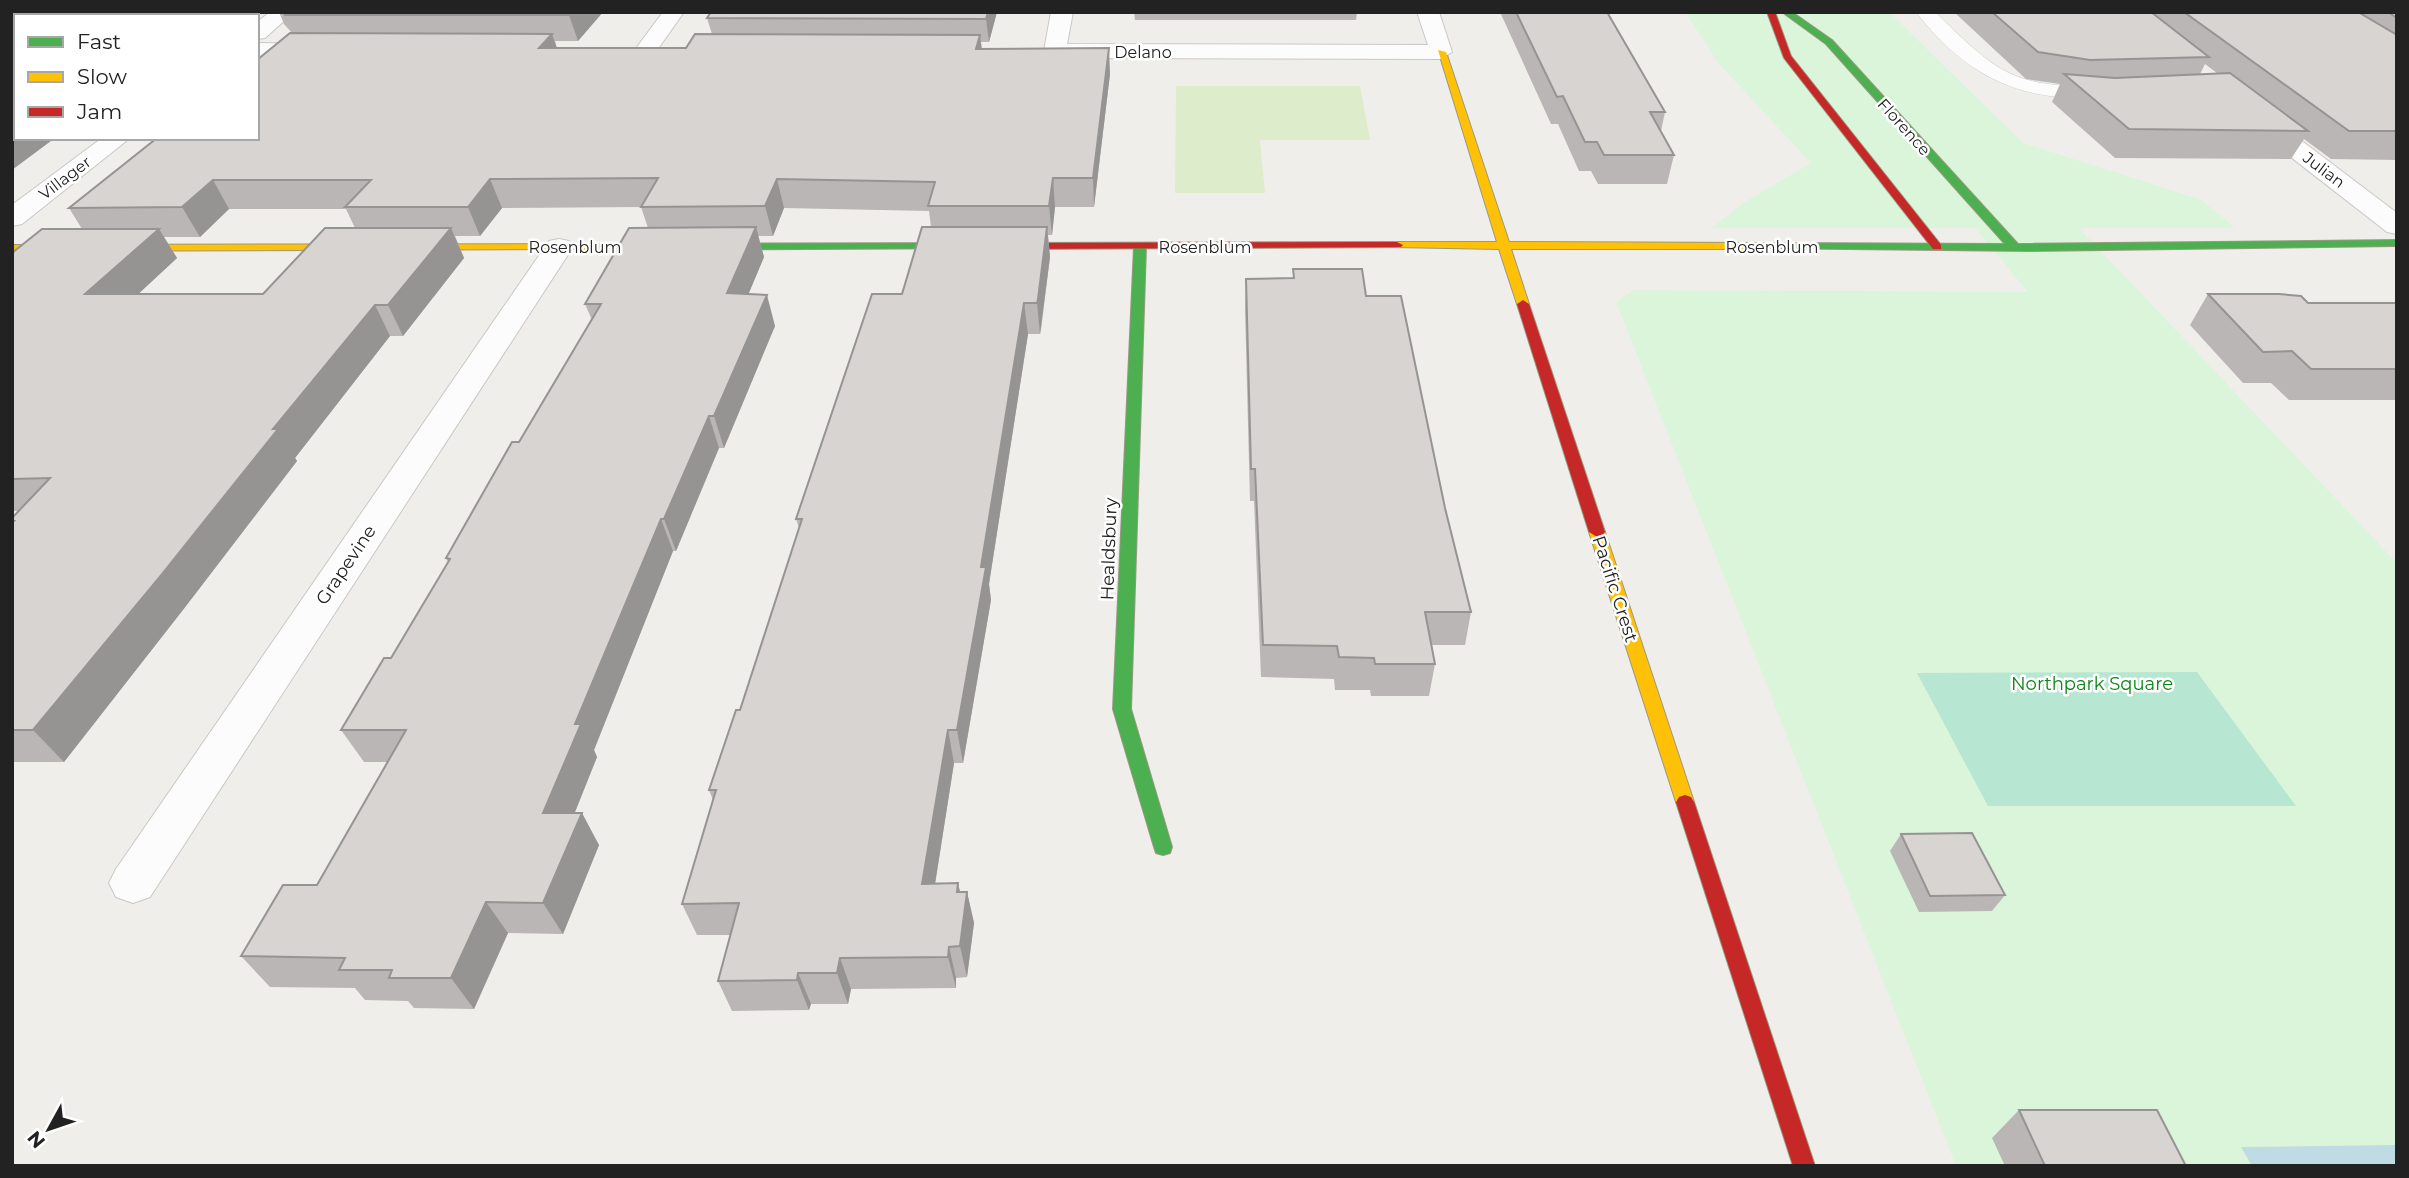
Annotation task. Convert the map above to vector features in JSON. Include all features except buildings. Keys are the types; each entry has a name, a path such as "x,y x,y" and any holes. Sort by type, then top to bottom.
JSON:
{"street":[{"path":"259,31 284,12"},
{"path":"645,51 674,12"},
{"path":"1055,51 1062,12"},
{"name":"Pacific Crest","path":"1428,12 1502,246 1804,1166"},
{"path":"1771,12 1787,56 1937,247"},
{"name":"Florence","path":"1786,12 1829,42 2015,248"},
{"path":"259,50 340,51"},
{"path":"618,51 673,51"},
{"name":"Delano","path":"1027,51 1441,52"},
{"name":"Julian","path":"2232,100 2397,226"},
{"name":"Villager","path":"12,218 115,140"},
{"name":"Rosenblum","path":"12,248 2015,248 2397,243"},
{"name":"Grapevine","path":"133,883 559,247"},
{"name":"Healdsbury","path":"1140,247 1122,709 1163,847"}],"lane":[{"path":"1925,12 1989,74 2010,85 2058,94 2112,93"}],"green space":[{"name":"Northpark Square","path":"1685,12 1889,12 2023,143 2202,200 2235,228 2079,228 2397,563 2397,1166 1956,1166 1616,302 1634,290 2028,292 1975,228 1711,228 1745,202 1811,163 1719,64"},
{"path":"1176,86 1360,86 1370,140 1260,140 1265,193 1175,193"},
{"path":"2197,672 2296,806 1988,806 1917,673"}],"water":[{"path":"2397,1145 2397,1166 2252,1166 2241,1147"}],"traffic: fast":[{"path":"1786,12 1829,42 2015,248"},
{"path":"1761,246 2029,248 2397,243"},
{"path":"583,247 998,246"},
{"path":"1140,247 1122,709 1163,847"}],"traffic: slow":[{"path":"1441,52 1523,304"},
{"path":"1397,245 1761,246"},
{"path":"12,248 583,247"},
{"path":"1597,532 1685,802"}],"traffic: jam":[{"path":"1771,12 1787,56 1937,247"},
{"path":"998,246 1397,245"},
{"path":"1523,304 1597,532"},
{"path":"1685,802 1804,1166"}]}
